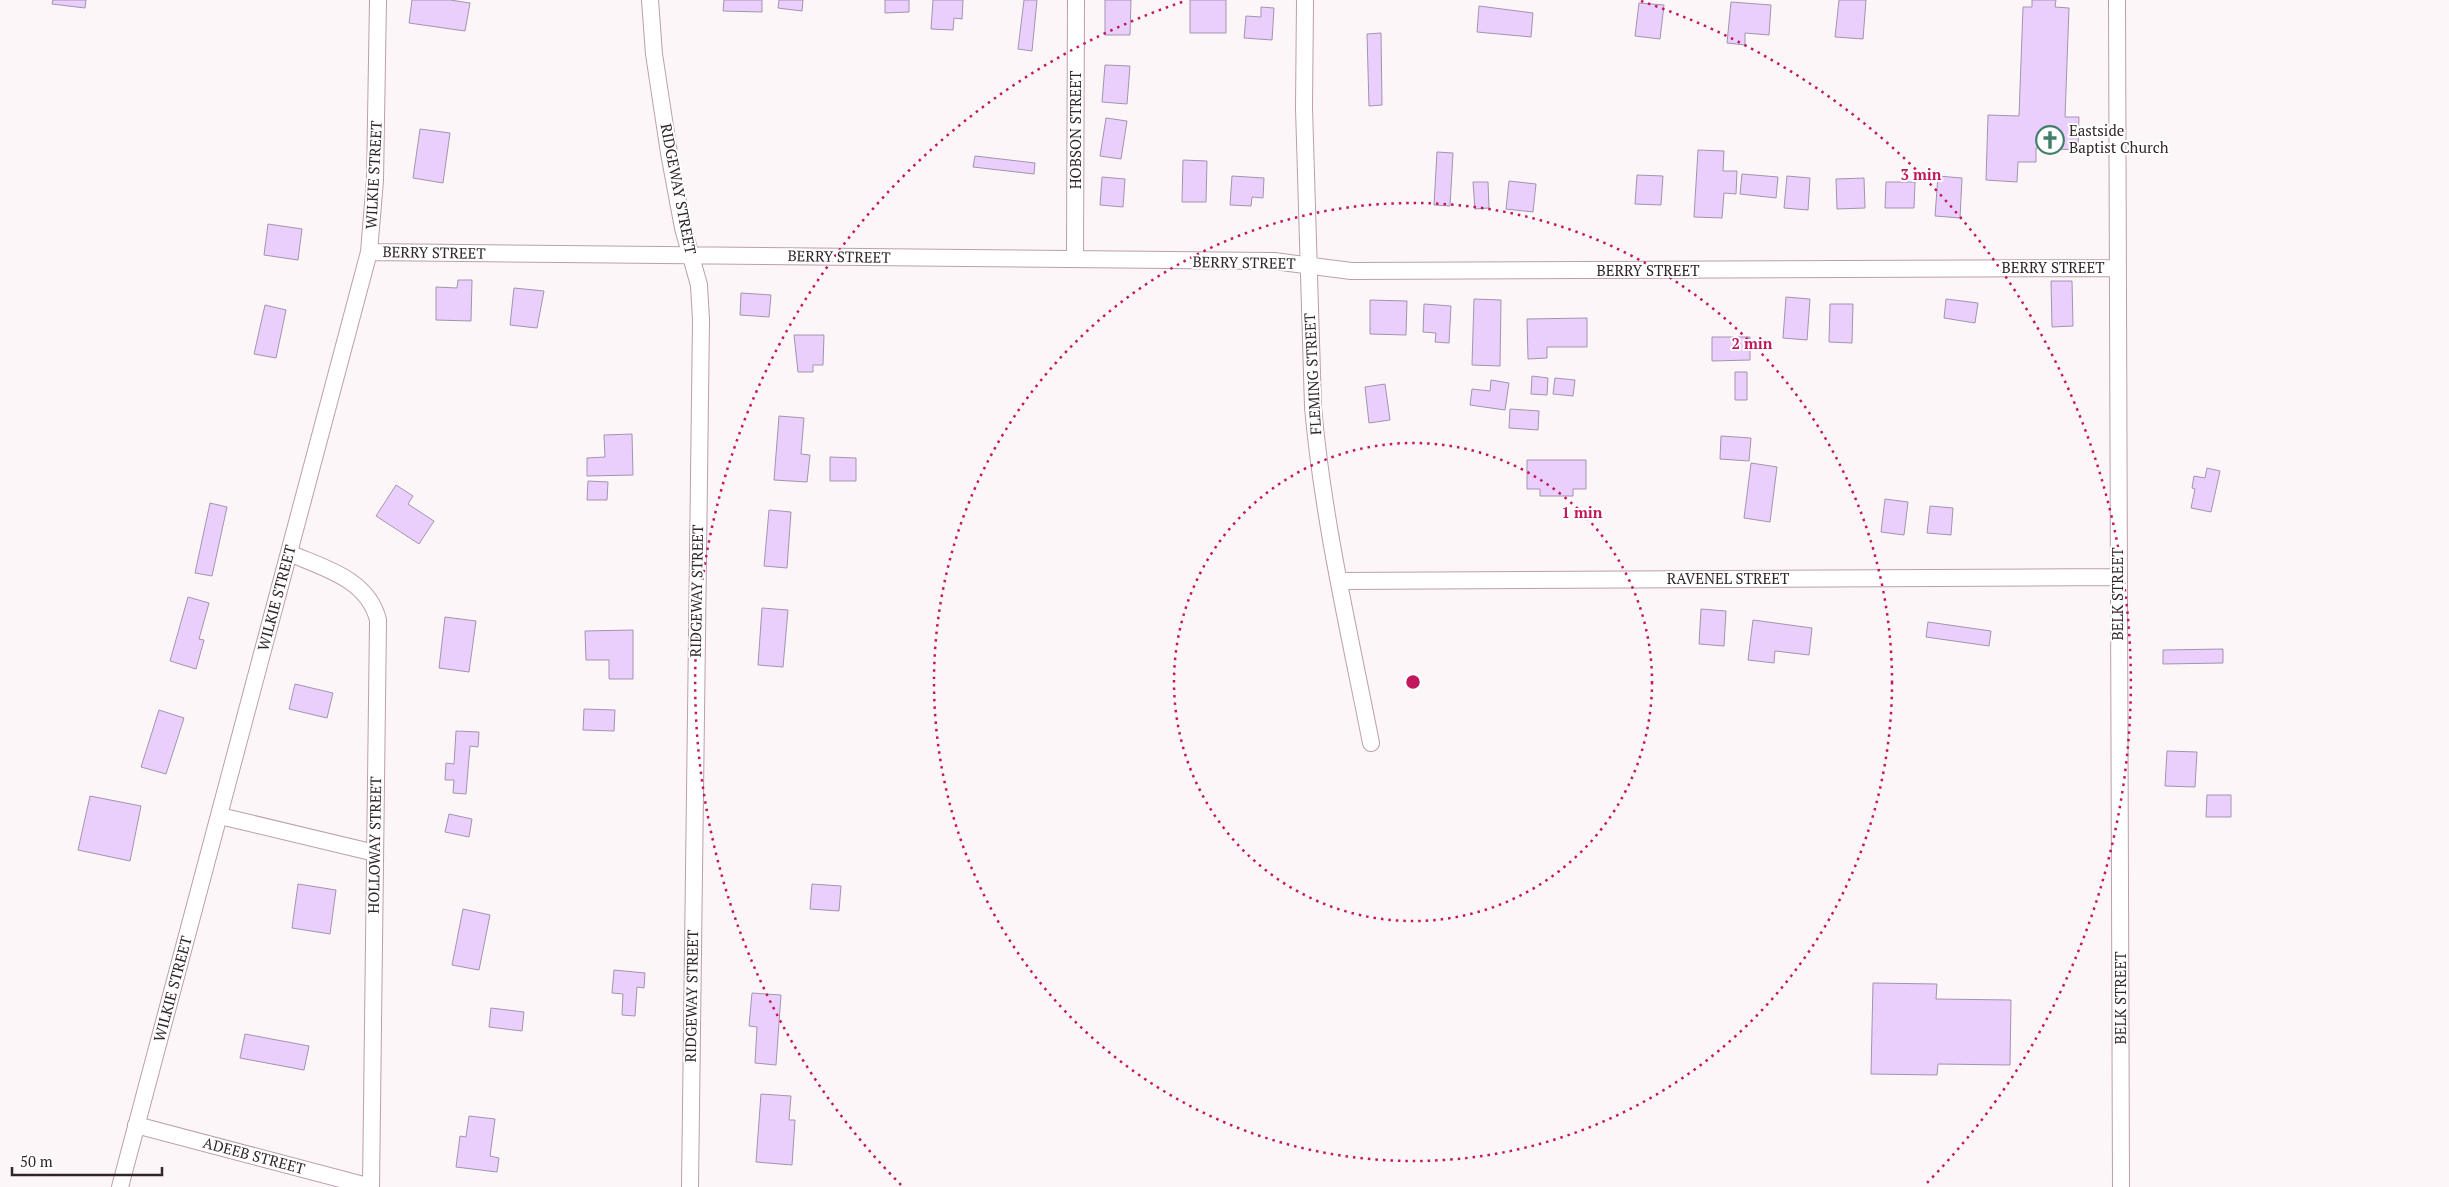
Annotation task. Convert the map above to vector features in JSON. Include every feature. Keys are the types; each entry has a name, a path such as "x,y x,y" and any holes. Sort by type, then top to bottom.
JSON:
{"street":[{"name":"WILKIE STREET","path":"120,1187 369,252 376,162 378,0"},
{"name":"RIDGEWAY STREET","path":"650,0 654,54 669,153 683,228 699,285 701,388 690,1187"},
{"name":"HOBSON STREET","path":"1075,259 1076,0"},
{"name":"FLEMING STREET","path":"1305,0 1304,108 1313,407 1325,514 1371,742"},
{"name":"BELK STREET","path":"2117,0 2121,1187"},
{"name":"BERRY STREET","path":"369,252 1274,261 1351,271 2118,268"},
{"name":"HOLLOWAY STREET","path":"289,553 355,583 364,591 376,609 380,635 371,1187"},
{"name":"RAVENEL STREET","path":"1339,582 2118,577"},
{"path":"220,816 375,853"},
{"name":"ADEEB STREET","path":"136,1125 371,1187"}],"building":[{"path":"53,0 86,0 85,8 52,4"},
{"path":"412,0 450,0 470,3 465,31 409,23"},
{"path":"724,0 762,0 762,12 723,11"},
{"path":"779,0 803,0 802,11 778,8"},
{"path":"885,0 909,0 909,12 885,13"},
{"path":"933,0 963,0 962,19 954,18 953,30 931,29"},
{"path":"1024,0 1037,0 1032,51 1018,49"},
{"path":"1105,0 1131,0 1130,35 1105,35"},
{"path":"1190,0 1226,0 1226,33 1190,33"},
{"path":"1839,0 1866,0 1863,39 1835,37"},
{"path":"2032,0 2056,0 2055,7 2069,8 2065,117 2079,117 2078,150 2036,148 2036,162 2018,162 2017,182 1986,180 1988,115 2019,116 2023,7 2032,7"},
{"path":"1731,2 1771,5 1769,35 1745,33 1745,45 1727,43"},
{"path":"1639,3 1664,5 1660,39 1635,36"},
{"path":"1479,6 1533,13 1531,37 1477,32"},
{"path":"1261,7 1274,8 1272,40 1244,38 1246,16 1261,17"},
{"path":"1381,33 1382,105 1369,106 1367,34"},
{"path":"1105,65 1130,66 1127,104 1102,102"},
{"path":"1106,118 1127,121 1121,159 1100,156"},
{"path":"420,129 450,133 443,183 413,178"},
{"path":"1698,150 1724,151 1723,171 1737,171 1736,194 1724,193 1722,218 1694,217"},
{"path":"1437,152 1453,153 1450,206 1434,205"},
{"path":"975,156 1035,163 1034,174 973,167"},
{"path":"1183,160 1207,161 1206,202 1182,202"},
{"path":"1742,174 1778,177 1776,198 1740,194"},
{"path":"1637,175 1663,176 1661,205 1635,204"},
{"path":"1232,176 1264,178 1263,198 1252,197 1251,206 1230,205"},
{"path":"1787,176 1810,178 1808,210 1784,208"},
{"path":"1938,176 1962,178 1960,218 1935,216"},
{"path":"1102,177 1125,179 1123,207 1100,205"},
{"path":"1864,178 1865,208 1837,209 1836,179"},
{"path":"1509,181 1536,184 1533,212 1506,209"},
{"path":"1473,182 1488,182 1489,208 1475,209"},
{"path":"1886,182 1915,182 1914,208 1885,208"},
{"path":"268,224 302,229 298,260 264,255"},
{"path":"458,280 472,280 471,321 436,320 436,287 457,288"},
{"path":"2051,281 2072,281 2073,326 2052,327"},
{"path":"514,288 544,291 537,328 510,325"},
{"path":"741,293 771,295 769,317 740,315"},
{"path":"1786,297 1810,299 1807,340 1783,338"},
{"path":"1474,299 1501,300 1500,366 1472,365"},
{"path":"1946,299 1978,303 1975,323 1944,318"},
{"path":"1370,300 1407,301 1406,335 1370,334"},
{"path":"1424,304 1451,306 1449,343 1435,342 1436,333 1423,332"},
{"path":"1830,304 1853,304 1852,343 1829,342"},
{"path":"265,305 286,310 276,358 254,354"},
{"path":"1587,318 1587,347 1547,347 1547,358 1528,359 1527,319"},
{"path":"794,335 824,335 823,365 813,365 813,372 798,372"},
{"path":"1712,337 1750,337 1750,360 1712,361"},
{"path":"1735,372 1747,372 1747,400 1735,400"},
{"path":"1532,376 1548,378 1547,395 1531,394"},
{"path":"1555,378 1575,380 1573,396 1553,394"},
{"path":"1491,380 1509,383 1505,410 1470,405 1472,389 1490,391"},
{"path":"1385,384 1390,420 1369,423 1365,387"},
{"path":"1510,409 1539,411 1538,430 1509,428"},
{"path":"779,416 804,418 801,454 810,455 807,482 774,480"},
{"path":"632,434 633,475 587,476 587,458 605,457 604,435"},
{"path":"1721,436 1751,438 1749,461 1720,459"},
{"path":"830,457 856,458 856,481 830,481"},
{"path":"1527,460 1586,460 1586,489 1573,489 1573,496 1540,496 1540,489 1527,489"},
{"path":"1751,463 1777,467 1770,522 1744,518"},
{"path":"2207,468 2220,471 2211,512 2191,508 2195,489 2192,488 2194,476 2205,478"},
{"path":"588,481 608,482 607,500 587,500"},
{"path":"396,485 413,496 408,504 434,521 419,544 376,516"},
{"path":"1885,499 1908,502 1904,535 1881,532"},
{"path":"210,503 227,507 212,576 195,573"},
{"path":"1930,506 1953,508 1951,535 1927,533"},
{"path":"769,510 791,512 787,568 764,566"},
{"path":"188,597 209,603 199,639 204,640 196,669 170,661"},
{"path":"762,608 788,610 783,667 758,665"},
{"path":"1701,609 1726,611 1724,646 1699,644"},
{"path":"445,617 476,621 469,672 439,668"},
{"path":"1753,620 1812,628 1809,655 1775,651 1774,663 1748,660"},
{"path":"1928,622 1991,631 1989,646 1926,637"},
{"path":"633,630 633,679 609,679 609,660 586,660 585,631"},
{"path":"2223,649 2223,663 2163,664 2163,650"},
{"path":"295,684 333,693 327,718 289,709"},
{"path":"584,709 615,710 614,731 583,730"},
{"path":"159,710 184,718 166,774 141,767"},
{"path":"456,731 479,732 478,747 470,746 466,794 453,793 454,780 445,780 446,763 454,764"},
{"path":"2167,751 2197,752 2195,787 2165,786"},
{"path":"2207,795 2231,795 2231,817 2206,817"},
{"path":"90,796 141,806 130,861 78,850"},
{"path":"449,814 472,819 469,837 445,832"},
{"path":"298,884 336,890 330,934 292,928"},
{"path":"812,884 841,886 839,911 810,909"},
{"path":"463,909 490,915 479,970 452,965"},
{"path":"614,970 645,973 644,988 637,987 635,1016 622,1015 623,994 612,993"},
{"path":"1873,983 1937,984 1936,999 2011,1000 2010,1065 1938,1064 1937,1075 1871,1074"},
{"path":"752,993 781,995 776,1065 755,1063 757,1027 749,1026"},
{"path":"491,1008 524,1012 522,1031 489,1027"},
{"path":"245,1034 309,1046 304,1070 240,1058"},
{"path":"761,1094 791,1096 789,1120 795,1120 792,1165 756,1162"},
{"path":"469,1116 495,1119 490,1156 499,1158 497,1172 456,1167 460,1136 466,1137"}],"place":[{"name":"Eastside Baptist Church","path":"2050,140"}]}
